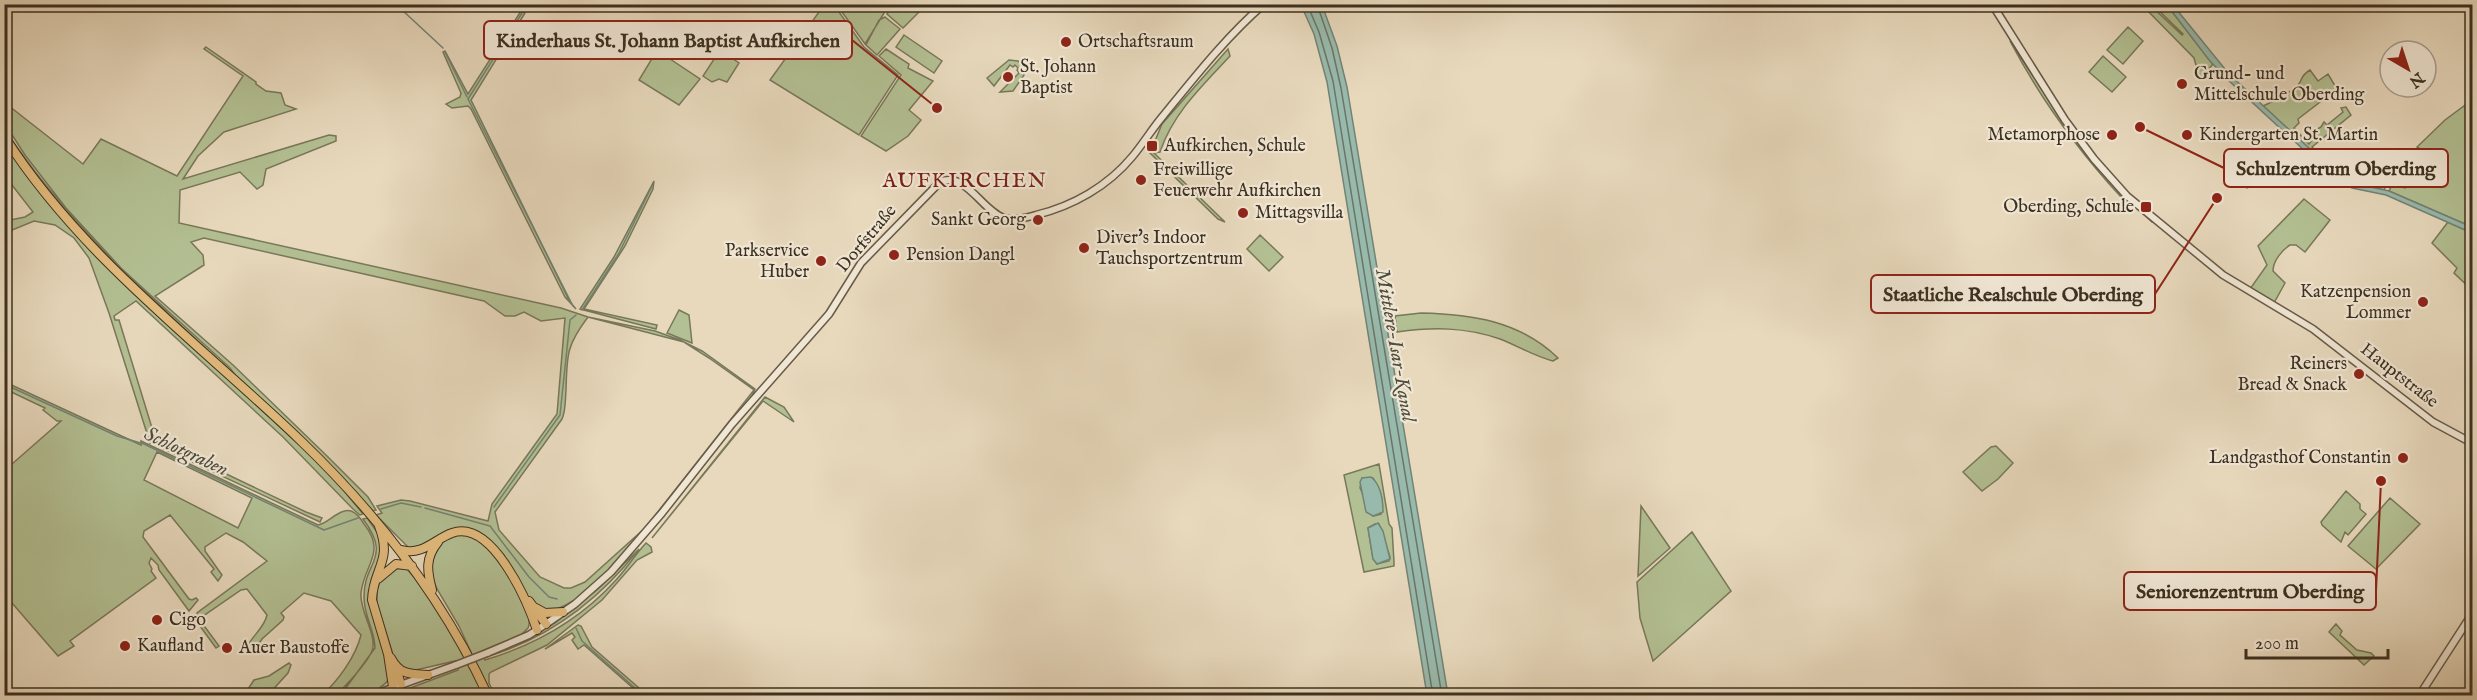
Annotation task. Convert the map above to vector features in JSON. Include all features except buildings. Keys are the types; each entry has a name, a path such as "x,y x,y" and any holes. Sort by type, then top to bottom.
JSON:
{"highway":[{"path":"4,136 42,189 110,264 301,441 376,519 402,550 434,597 454,629 488,696"},
{"path":"376,519 385,552 372,595 373,605 397,686"},
{"path":"402,550 415,552 461,531 472,532 482,537 497,554 524,596 546,624"},
{"path":"434,597 427,563 430,552 440,539"},
{"path":"375,582 396,564 412,566"},
{"path":"524,596 537,630"},
{"path":"534,607 545,613 563,612"},
{"path":"388,654 394,664 404,673 428,675"},
{"path":"394,664 397,686"}],"street":[{"name":"Dorfstraße","path":"563,612 594,589 628,555 732,424 829,314 861,263 940,182 950,180 960,183 991,210 1001,217 1010,219 1048,212 1085,196 1105,183 1124,166 1184,91 1264,4"},
{"name":"Hauptstraße","path":"1992,4 2062,116 2087,150 2127,196 2223,275 2313,329 2433,422 2472,443"},
{"path":"370,696 488,653 537,630 563,612"},
{"path":"2419,696 2472,614"}],"green space":[{"path":"892,4 926,5 903,28 887,14"},
{"path":"824,5 834,5 864,47 898,75 859,135 770,80"},
{"path":"837,5 889,5 865,44"},
{"path":"2142,5 2150,5 2182,35 2153,5 2167,5 2213,64 2200,80 2194,58"},
{"path":"521,11 525,13 471,100 570,302 576,309 565,297 471,109 468,106 452,108 446,104 460,97 461,93 443,52 445,51 468,94"},
{"path":"885,17 900,29 877,55 866,45 879,20"},
{"path":"2128,27 2143,41 2123,64 2107,50"},
{"path":"904,35 942,61 934,73 896,47"},
{"path":"2010,41 2056,111 2134,205 2153,222 2152,222 2123,195 2121,197 2074,142 2034,83"},
{"path":"206,47 266,91 281,93 285,105 296,109 224,132 198,156 183,179 329,135 336,136 336,141 266,169 263,185 257,189 240,172 180,190 179,223 561,308 588,317 575,336 569,351 565,409 562,419 495,512 499,530 540,577 564,588 571,588 585,582 645,528 754,390 684,342 702,351 755,389 742,411 710,447 616,565 571,602 550,611 538,607 527,597 496,547 487,537 475,530 454,529 410,549 376,515 382,513 377,506 401,500 488,521 492,504 557,414 565,318 541,321 524,312 515,316 505,316 484,301 204,238 191,242 203,255 204,265 155,296 233,365 326,455 368,497 376,510 372,511 342,477 171,318 95,243 48,189 4,128 55,196 120,267 66,208 25,155 5,124 5,112 9,106 83,164 101,139 177,176 243,76 204,49","holes":["122,269 230,368 236,376"]},
{"path":"655,49 700,79 679,105 639,80 653,57"},
{"path":"886,49 909,64 908,68 933,81 909,110 921,120 908,136 886,151 861,136 901,75 879,56"},
{"path":"1228,49 1230,56 1190,100 1173,125 1160,152 1154,153 1225,222 1218,219 1150,153 1162,124"},
{"path":"720,50 739,63 727,82 719,79 712,82 703,76"},
{"path":"2103,56 2126,77 2112,92 2089,72"},
{"path":"1009,60 1023,64 1024,75 1013,91 1000,92 1019,73 1018,68 1010,65 994,86 987,78"},
{"path":"2310,70 2318,81 2328,74 2337,89 2298,119 2299,123 2294,128 2309,144 2316,134 2314,131 2324,122 2327,125 2343,112 2341,108 2346,107 2351,115 2312,147 2335,169 2356,181 2366,184 2375,182 2384,176 2387,183 2384,190 2353,183 2338,175 2263,106 2294,89 2304,74"},
{"path":"2472,100 2472,208 2465,224 2389,191 2393,183 2405,188 2422,150 2417,147 2445,120"},
{"path":"4,141 54,208 331,475 363,514 360,515 353,509 283,437 136,301 114,316 115,320 119,320 156,441 150,443 89,258 74,238 55,225 34,221 5,233 5,221 25,217 33,212 5,176"},
{"path":"2253,153 2267,166 2247,188 2233,175"},
{"path":"654,181 653,189 625,246 584,309 657,325 656,329 580,309 614,257"},
{"path":"2304,199 2330,220 2305,252 2296,245 2290,245 2279,256 2273,271 2285,283 2274,303 2250,289 2267,265 2258,246"},
{"path":"2448,222 2472,233 2472,290 2454,273 2457,268 2432,243"},
{"path":"1260,235 1283,257 1269,271 1247,249"},
{"path":"679,310 689,315 692,343 667,333"},
{"path":"1421,313 1458,315 1494,322 1528,336 1558,358 1553,361 1546,359 1500,339 1462,330 1423,329 1397,332 1395,316"},
{"path":"588,317 655,331 684,342"},
{"path":"5,382 141,445 141,441 318,525 342,512 355,513 371,534 374,543 374,551 361,593 373,645 361,669 337,695 322,695 346,668 361,635 331,601 304,593 281,613 283,620 262,639 254,651 247,648 267,615 247,589 241,590 199,619 219,646 216,648 197,622 197,613 267,561 243,542 226,533 205,547 205,551 222,575 218,581 211,572 214,569 170,515 144,531 143,537 189,599 198,600 189,611 151,558 149,563 151,571 156,578 70,641 74,646 58,656 5,595 4,471 61,421 57,421 43,410 45,408 5,389","holes":["157,452 252,498 238,528 144,480"]},
{"path":"765,397 784,407 794,422 763,401 652,538"},
{"path":"159,442 322,518 320,522 158,446"},
{"path":"1996,446 2013,463 1998,479 1982,491 1963,472 1991,447"},
{"path":"1379,464 1389,524 1392,528 1394,566 1364,572 1344,475","holes":["1362,478 1373,478 1376,482 1382,500 1381,514 1373,516 1360,488","1379,524 1390,557 1389,561 1377,564 1373,559 1368,528"]},
{"path":"2346,491 2360,504 2360,509 2366,514 2348,535 2345,532 2341,542 2321,522"},
{"path":"2390,498 2420,524 2376,569 2348,546"},
{"path":"1641,506 1670,548 1638,576"},
{"path":"367,518 379,535 383,547 369,602 384,652 389,679 374,691 340,696 375,648 364,598 365,586 376,552 372,532 363,519"},
{"path":"1692,532 1731,591 1653,661 1640,618 1637,582"},
{"path":"461,534 475,538 492,553 520,594 529,619 528,628 521,635 482,651 485,660 522,647 556,629 588,607 602,594 646,543 651,547 652,552 637,560 602,600 547,645 491,672 489,683 495,695 491,696 459,626 437,589 429,570 435,548 450,537"},
{"path":"639,549 607,585 572,614 533,638 489,656 518,644 555,623 598,589"},
{"path":"393,568 406,568 429,597 450,629 484,695 389,696 458,670 455,661 407,672 395,661 377,604 377,590 380,581"},
{"path":"2336,624 2342,631 2340,635 2357,650 2371,653 2374,656 2364,665 2329,632"},
{"path":"578,625 581,626 592,647 647,695 641,695 584,645 578,649 572,640 575,637 572,633 545,649"},
{"path":"289,663 291,665 288,673 268,695 252,695 248,689 254,680 269,676"}],"water":[{"path":"1301,5 1322,5 1337,46 1347,87 1448,695 1427,695 1327,82 1314,34"},
{"path":"2167,5 2173,5 2229,74 2338,175 2353,183 2389,191 2472,227 2472,233 2386,195 2352,188 2333,177 2228,80 2209,60"},
{"path":"1371,477 1379,488 1383,507 1383,512 1373,516 1366,512 1360,482 1362,478"},
{"path":"1378,523 1383,531 1390,559 1377,564 1373,559 1368,528"}],"waterway":[{"path":"519,4 525,10"},
{"path":"401,9 443,48"},
{"path":"522,13 468,99 573,306"},
{"path":"445,52 467,97"},
{"path":"582,310 619,253 652,186"},
{"path":"494,507 560,415 570,320 576,315"},
{"name":"Schlotgraben","path":"4,384 117,436 144,444 324,530 358,518"},
{"path":"381,509 401,503 421,507"},
{"path":"425,508 490,526 529,577 549,597 557,599"},
{"path":"576,628 582,641 644,696"}],"place":[{"name":"Ortschaftsraum","path":"1066,42"},
{"name":"St. Johann Baptist","path":"1008,77"},
{"name":"Grund- und Mittelschule Oberding","path":"2182,84"},
{"name":"Kinderhaus St. Johann Baptist Aufkirchen","path":"937,108"},
{"name":"Schulzentrum Oberding","path":"2140,127"},
{"name":"Metamorphose","path":"2112,135"},
{"name":"Kindergarten St. Martin","path":"2187,135"},
{"name":"Aufkirchen, Schule","path":"1152,146"},
{"name":"Freiwillige Feuerwehr Aufkirchen","path":"1141,180"},
{"name":"Staatliche Realschule Oberding","path":"2217,198"},
{"name":"Oberding, Schule","path":"2146,207"},
{"name":"Mittagsvilla","path":"1243,213"},
{"name":"Sankt Georg","path":"1038,220"},
{"name":"Diver's Indoor Tauchsportzentrum","path":"1084,248"},
{"name":"Pension Dangl","path":"894,255"},
{"name":"Parkservice Huber","path":"821,261"},
{"name":"Katzenpension Lommer","path":"2423,302"},
{"name":"Reiners Bread & Snack","path":"2359,374"},
{"name":"Landgasthof Constantin","path":"2403,458"},
{"name":"Seniorenzentrum Oberding","path":"2381,481"},
{"name":"Cigo","path":"157,620"},
{"name":"Kaufland","path":"125,646"},
{"name":"Auer Baustoffe","path":"227,648"}],"district":[{"name":"AUFKIRCHEN","path":"965,181"}],"water label":[{"name":"Mittlere-Isar-Kanal","path":"1395,345"}]}
